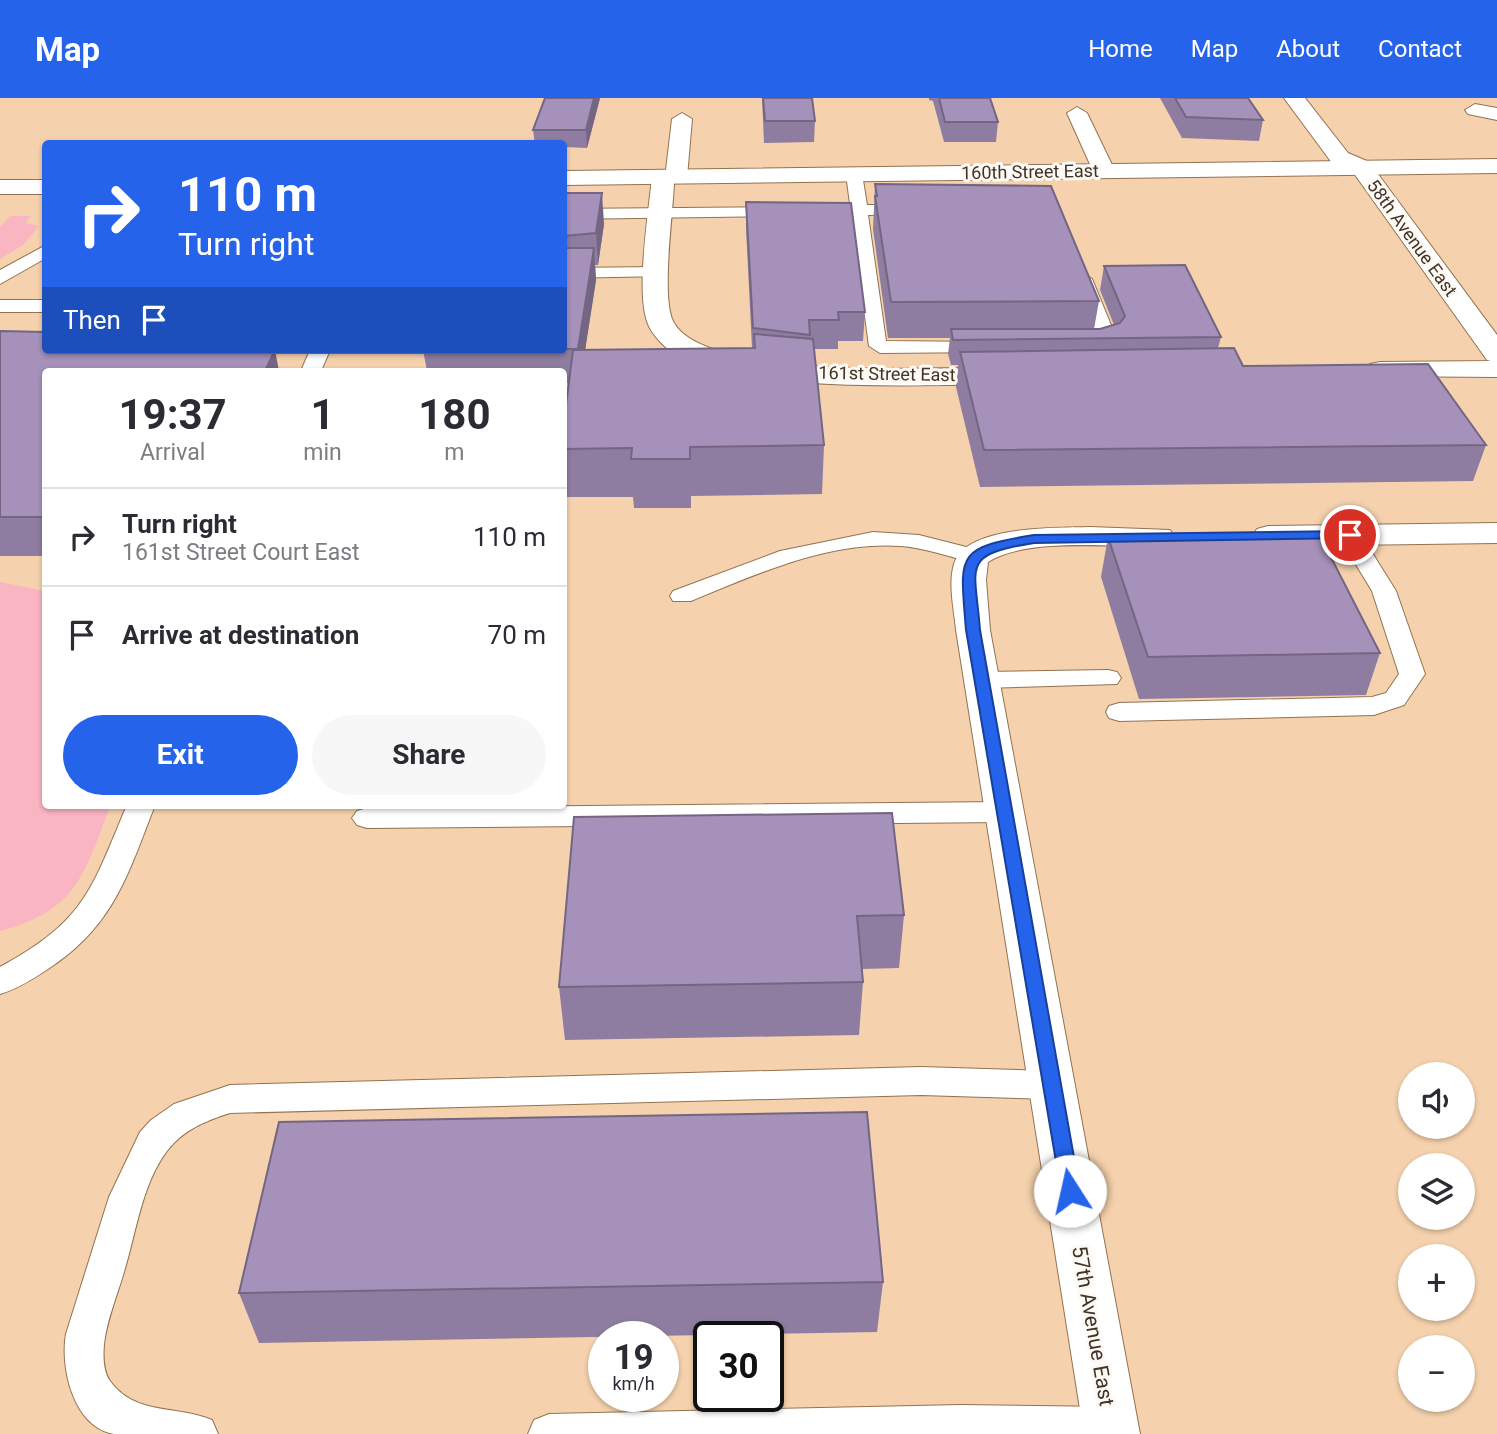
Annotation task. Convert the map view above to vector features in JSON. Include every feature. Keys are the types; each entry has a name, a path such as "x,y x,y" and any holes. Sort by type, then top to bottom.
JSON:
{"street":[{"name":"58th Avenue East","path":"1294,98 1340,158 1361,167 1497,354"},
{"path":"1475,110 1497,114"},
{"path":"1077,113 1104,171"},
{"path":"659,272 662,213 682,119"},
{"name":"160th Street East","path":"567,178 1497,166"},
{"path":"0,187 42,187"},
{"name":"161st Street East","path":"659,272 660,323 669,339 698,356 789,372 879,377 1033,375"},
{"path":"1354,371 1497,369"},
{"path":"1240,536 1497,533"},
{"path":"974,556 991,546 1034,539 1185,537"},
{"name":"57th Avenue East","path":"974,556 968,569 973,630 1111,1431"}],"lane":[{"path":"854,174 876,342 880,347 1004,348"},
{"path":"859,210 926,210"},
{"path":"567,214 805,212"},
{"path":"0,278 42,252"},
{"path":"1070,347 1096,346 1108,342 1078,267"},
{"path":"567,273 659,272"},
{"path":"0,306 42,306"},
{"path":"1119,712 1374,706 1395,699 1412,674 1384,591 1350,535"},
{"path":"682,596 761,564 845,543 899,539 974,556"},
{"path":"982,680 1108,678"},
{"path":"0,982 58,947 89,917 106,891 139,809"},
{"path":"367,818 1004,812"},
{"path":"197,1434 155,1430 123,1419 99,1399 84,1370 85,1335 133,1186 148,1152 162,1131 190,1111 230,1098 921,1081 1051,1085"},
{"path":"549,1434 808,1431 961,1425 1111,1431"}],"shaded area":[{"path":"10,216 31,216 25,223 39,226 23,245 0,259 0,227"},
{"path":"0,582 42,590 42,809 109,809 85,869 75,886 46,912 26,923 0,931"}],"building":[{"path":"545,98 594,98 586,130 533,130"},
{"path":"763,98 812,98 815,121 765,121"},
{"path":"939,98 990,98 998,122 945,122"},
{"path":"1175,98 1248,98 1263,120 1186,117"},
{"path":"875,184 1051,186 1099,301 891,302"},
{"path":"567,193 602,193 596,233 567,236"},
{"path":"746,202 851,203 865,312 838,312 839,320 809,320 810,335 753,328"},
{"path":"567,248 594,248 578,349 567,349"},
{"path":"1185,265 1221,337 953,340 951,329 1100,329 1120,323 1125,316 1104,266"},
{"path":"0,331 42,332 42,354 273,354 266,368 42,368 42,517 0,517"},
{"path":"754,334 813,339 824,445 690,447 690,459 631,459 632,448 567,449 567,397 573,350 755,348"},
{"path":"1234,348 1243,366 1428,364 1486,445 984,450 960,352"},
{"path":"1319,534 1380,653 1148,657 1108,537"},
{"path":"892,813 904,915 857,916 863,982 559,987 574,817"},
{"path":"867,1112 883,1282 239,1293 279,1122"}],"route":[{"path":"1070,1191 973,630 968,569 974,556 991,546 1034,539 1350,535"}]}
